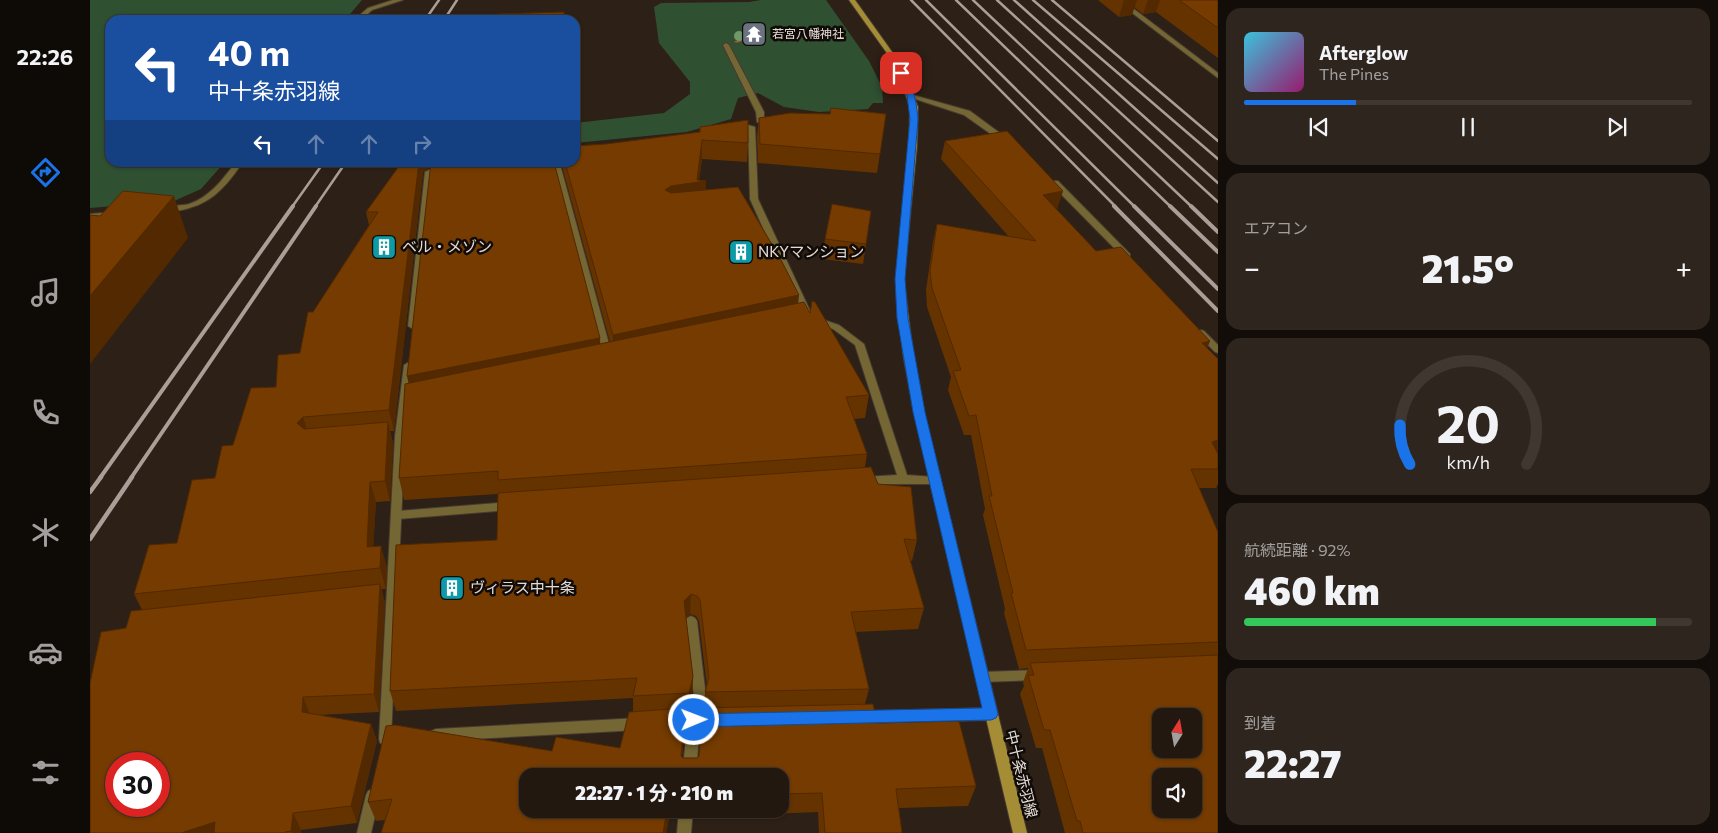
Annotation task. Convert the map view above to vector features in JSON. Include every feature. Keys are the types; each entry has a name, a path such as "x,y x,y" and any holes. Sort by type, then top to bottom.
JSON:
{"main road":[{"name":"中十条赤羽線","path":"852,0 896,63 911,96 914,113 913,146 900,279 908,354 935,482 1020,833"}],"street":[{"path":"363,15 370,9 400,0"},
{"path":"1118,0 1214,70 1218,76"},
{"path":"736,42 752,35"},
{"path":"726,45 760,112 761,122"},
{"path":"911,96 967,113 1002,136 1016,149"},
{"path":"742,131 751,127 754,199 804,319 836,327 859,344 903,479"},
{"path":"161,210 195,205 208,200 236,167"},
{"path":"557,168 608,361"},
{"path":"412,335 429,172 458,169"},
{"path":"1046,175 1135,265"},
{"path":"745,200 754,199"},
{"path":"90,216 127,213"},
{"path":"1194,325 1218,350"},
{"path":"388,741 387,595 398,515 396,436 410,401 410,354"},
{"path":"853,482 903,479 935,482"},
{"path":"398,515 526,505"},
{"path":"690,768 694,720 700,697 692,621"},
{"path":"982,677 1051,674"},
{"path":"852,717 991,714"},
{"path":"425,736 694,720 724,720"},
{"path":"364,833 375,786"},
{"path":"684,833 685,818"}],"green space":[{"path":"90,0 362,0 349,15 105,15 105,167 220,167 201,189 174,201 90,208"},
{"path":"761,0 826,0 869,61 882,87 883,103 873,103 868,109 819,112 784,107 758,93 738,98 731,119 687,132 580,143 580,122 664,113 690,94 690,82 659,43 654,7 661,3 749,2"}],"building":[{"path":"1179,0 1218,0 1218,28"},
{"path":"564,12 564,15 497,14"},
{"path":"831,108 886,114 880,154 760,144 759,118 790,113 830,114"},
{"path":"748,120 748,143 702,140 697,180 706,181 671,186 665,190 671,193 738,187 780,258 799,295 613,335 566,167 580,167 580,146 700,132 700,127"},
{"path":"1007,131 1063,191 1043,195 1096,251 1121,247 1210,341 1202,343 1218,359 1218,440 1212,442 1218,454 1218,469 1191,469 1218,532 1218,642 1026,650 989,496 992,496 976,415 969,416 953,371 961,370 932,288 930,271 937,224 1036,241 945,141"},
{"path":"398,167 418,167 389,410 303,417 297,423 304,429 388,422 385,481 370,482 367,547 381,546 380,568 134,594 149,545 177,543 192,480 215,478 222,446 233,445 251,388 276,387 278,355 300,353 308,312 313,312 378,212 366,212"},
{"path":"430,167 555,167 600,338 407,376"},
{"path":"123,191 174,196 90,296 90,215 100,216"},
{"path":"832,204 871,211 866,244 825,239"},
{"path":"812,301 815,302 869,395 846,397 867,454 498,480 498,471 399,478 405,384 804,302 810,313"},
{"path":"871,467 878,484 911,487 917,540 904,539 924,608 851,612 869,689 705,692 709,677 700,600 697,596 691,594 684,601 693,677 689,693 633,696 637,678 390,691 396,545 497,540 498,493"},
{"path":"380,584 374,694 303,697 302,712 371,724 351,806 293,813 291,831 285,833 214,833 215,822 181,833 90,833 90,683 101,632 126,628 131,611"},
{"path":"1218,655 1218,833 1083,833 1080,821 1077,821 1050,730 1044,730 1028,675 1034,675 1030,663"},
{"path":"873,704 877,723 959,721 976,786 896,789 902,833 825,833 822,793 789,794 789,768 519,768 519,818 666,818 663,833 381,833 392,799 368,802 386,726 395,725 552,751 556,737 620,748 629,712 686,708 681,756 683,758 697,758 699,756 702,708"}],"railway":[{"path":"428,15 439,0"},
{"path":"447,15 457,0"},
{"path":"911,0 1116,207"},
{"path":"926,0 1135,207"},
{"path":"956,0 1171,207"},
{"path":"973,0 1192,207"},
{"path":"997,0 1218,202"},
{"path":"1014,0 1218,183"},
{"path":"1033,0 1218,159"},
{"path":"1052,0 1218,141"},
{"path":"292,207 320,167"},
{"path":"315,207 343,167"},
{"path":"100,478 293,206"},
{"path":"131,478 316,206"},
{"path":"1114,206 1218,311"},
{"path":"1134,206 1218,289"},
{"path":"1170,206 1218,252"},
{"path":"1191,206 1218,232"},
{"path":"90,492 101,477"},
{"path":"90,539 132,477"}],"place":[{"name":"若宮八幡神社","path":"754,34"},
{"name":"ベル・メゾン","path":"384,247"},
{"name":"NKYマンション","path":"741,252"},
{"name":"ヴィラス中十条","path":"452,588"}],"route":[{"path":"694,720 991,714 919,412 908,354 900,279 913,146 914,107 901,73"}]}
